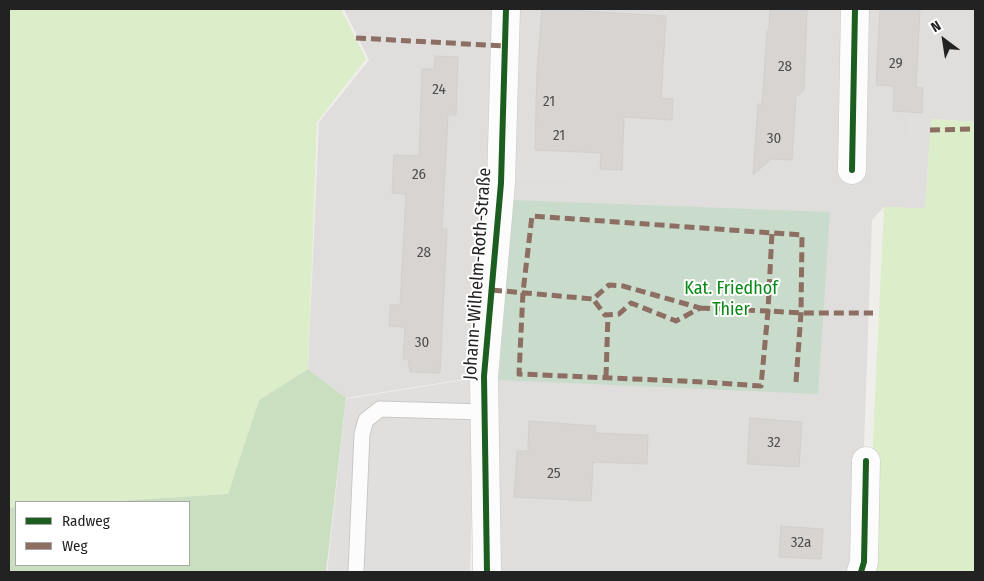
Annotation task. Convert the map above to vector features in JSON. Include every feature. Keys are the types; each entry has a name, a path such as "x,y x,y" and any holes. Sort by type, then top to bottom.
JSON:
{"street":[{"name":"Johann-Wilhelm-Roth-Straße","path":"487,572 484,376 501,183 506,9"},
{"path":"852,170 855,9"},
{"path":"861,572 864,562 866,461"}],"lane":[{"path":"356,572 362,434 366,420 380,409 485,412"}],"shaded area":[{"path":"344,9 975,9 975,122 931,119 925,208 884,207 872,220 860,558 857,572 479,572 484,376 346,398 308,369 319,122 369,60"},
{"path":"907,119 931,119 925,208 903,208"},
{"path":"515,153 575,154 574,180 515,179"},
{"path":"476,378 470,572 327,572 346,399"}],"green space":[{"path":"9,9 341,9 366,59 317,122 308,369 259,400 228,494 117,501 15,501 15,507 9,508"},
{"path":"931,119 975,122 975,572 869,572 872,562 873,439 884,207 925,208"},
{"name":"Kat. Friedhof Thier","path":"512,200 830,212 818,394 499,380"},
{"path":"308,369 346,398 326,572 9,572 9,508 15,507 15,566 190,566 190,501 117,501 228,494 259,400"}],"building":[{"path":"542,9 582,9 582,11 666,16 661,98 673,99 672,120 624,117 622,170 600,169 601,153 535,150 537,70"},
{"path":"770,9 807,9 804,90 796,97 792,160 771,159 753,175 758,104 762,104"},
{"path":"880,9 920,9 916,87 923,88 922,113 893,111 894,86 876,85"},
{"path":"435,56 458,57 456,115 448,115 442,229 447,229 440,373 410,372 408,359 403,359 405,327 389,326 390,305 400,305 406,194 392,193 394,155 419,156 422,69 434,69"},
{"path":"750,418 802,422 799,467 747,464"},
{"path":"529,421 596,426 595,433 648,435 647,464 593,462 591,501 514,497 517,451 528,451"},
{"path":"781,526 823,529 821,559 779,557"}],"marked path":[{"path":"356,38 505,46"},
{"path":"930,130 975,129"},
{"path":"796,382 801,313 802,235 532,216 523,292 519,374 761,386 768,311 801,313 873,313"},
{"path":"700,308 768,311 772,232"},
{"path":"492,290 593,299 609,285 623,286 700,308 676,321 631,303 619,314 605,315 593,299"},
{"path":"606,377 608,314"}],"cycle path":[{"path":"487,572 484,376 501,183 506,9"},
{"path":"852,170 855,9"},
{"path":"861,572 864,562 866,461"}]}
